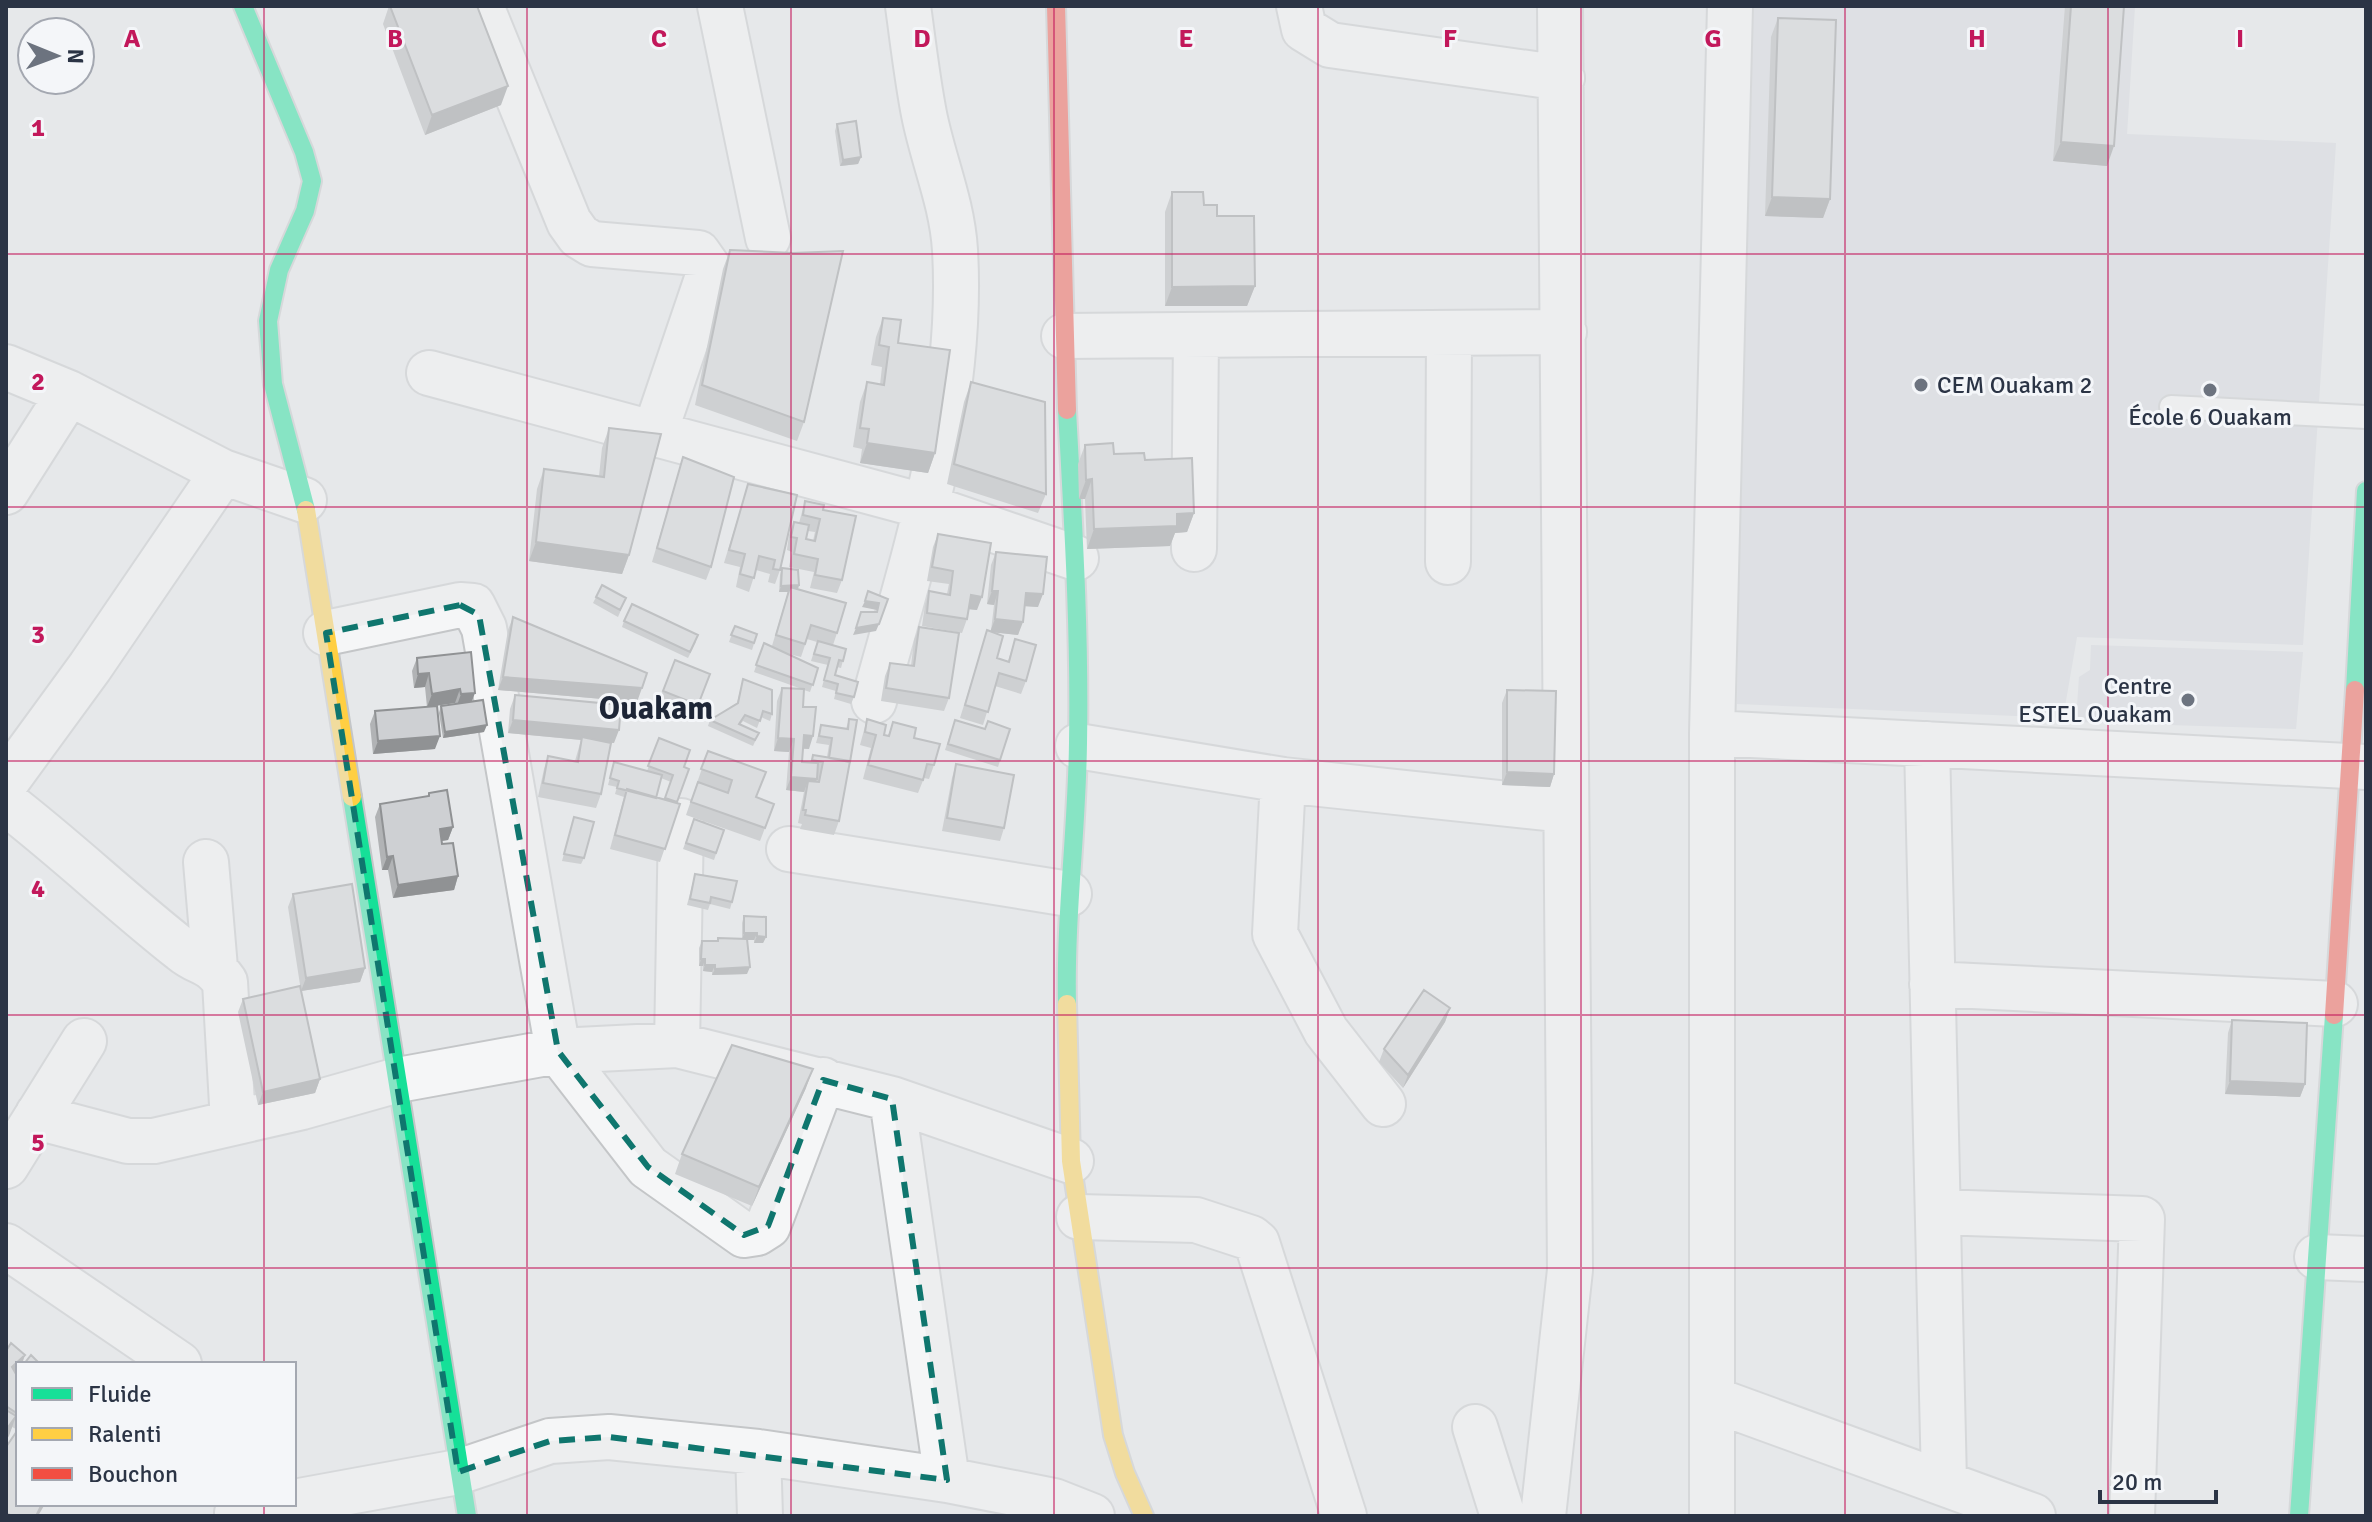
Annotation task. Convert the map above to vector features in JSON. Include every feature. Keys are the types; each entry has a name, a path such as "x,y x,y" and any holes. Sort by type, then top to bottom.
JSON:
{"street":[{"path":"243,6 304,152 312,181 305,211 279,270 268,321 273,384 304,500 467,1516"},
{"path":"481,6 569,222 579,236 592,244 698,253 710,270 654,435"},
{"path":"720,6 768,238"},
{"path":"874,701 927,507 946,410 955,320 955,272 949,205 924,116 908,6"},
{"path":"1056,6 1064,336 1076,558 1078,746 1066,940 1071,1161 1113,1435 1144,1516"},
{"path":"1299,6 1304,29 1330,45 1562,78"},
{"path":"1543,1516 1570,1270 1560,6"},
{"path":"1712,1516 1712,733 1730,6"},
{"path":"1064,336 1564,332"},
{"path":"1448,562 1449,333"},
{"path":"1194,549 1196,336"},
{"path":"6,367 69,393 223,472 304,500"},
{"path":"429,373 927,507 1076,558"},
{"path":"6,492 69,393"},
{"path":"6,782 90,667 223,472"},
{"path":"2299,1516 2335,1004 2358,767 2366,491"},
{"path":"326,633 460,605 473,606 479,615 487,643 558,1051 648,1167 744,1235 757,1233 768,1226 823,1080"},
{"path":"1712,733 2358,767"},
{"path":"1927,744 1944,1482"},
{"path":"1078,746 1283,780 1566,810"},
{"path":"1283,780 1275,934 1326,1031 1383,1104"},
{"path":"6,803 185,953 215,968 225,982 233,1122"},
{"path":"677,1045 681,821"},
{"path":"789,849 1069,894"},
{"path":"206,862 215,968"},
{"path":"1932,984 2335,1004"},
{"path":"6,1166 84,1041"},
{"path":"38,1114 52,1121 128,1141 154,1141 302,1107 398,1080 558,1051 677,1045 892,1099 1071,1161"},
{"path":"892,1099 947,1480"},
{"path":"1938,1212 2142,1219 2132,1516"},
{"path":"1079,1217 1196,1220 1251,1238 1257,1243 1344,1516"},
{"path":"6,1246 176,1362"},
{"path":"2317,1257 2366,1259"},
{"path":"1712,1399 2033,1516"},
{"path":"1475,1427 1503,1516"},
{"path":"296,1502 458,1472 550,1441 609,1437 758,1452 947,1480 1067,1511"},
{"path":"758,1452 760,1516"},
{"path":"237,1513 275,1506"}],"lane":[{"path":"2171,407 2366,417"}],"highlighted area":[{"path":"460,605 479,615 558,1051 648,1167 744,1235 768,1226 823,1080 892,1099 947,1480 609,1437 550,1441 458,1472 326,633"}],"shaded area":[{"name":"CEM Ouakam 2","path":"1747,6 2135,6 2127,134 2336,143 2303,645 2077,637 2063,718 1737,704"},
{"name":"Centre ESTEL Ouakam","path":"2091,645 2303,652 2296,729 2076,722 2079,677 2090,670"}],"building":[{"path":"390,6 477,6 508,86 432,115"},
{"path":"2071,6 2124,6 2114,146 2061,142"},
{"path":"1778,18 1836,20 1830,199 1772,197"},
{"path":"856,121 861,157 843,160 837,124"},
{"path":"1172,192 1203,192 1204,205 1217,205 1217,216 1254,216 1255,286 1172,287"},
{"path":"730,250 793,253 843,251 804,422 702,385"},
{"path":"883,318 901,320 898,343 950,350 935,453 867,443 869,429 860,428 867,382 884,385 889,347 879,345"},
{"path":"971,382 1045,402 1046,494 954,464"},
{"path":"609,428 661,434 629,555 536,542 544,469 604,477"},
{"path":"1113,443 1114,454 1144,453 1145,460 1192,458 1194,513 1177,514 1177,526 1094,529 1092,479 1086,480 1085,445"},
{"path":"683,457 734,477 711,567 657,548"},
{"path":"748,484 797,495 780,570 773,569 775,560 759,556 754,578 740,574 745,554 729,550"},
{"path":"805,501 824,505 823,510 856,516 842,580 815,575 818,559 794,554 797,538 791,537 794,522 809,525 806,539 815,541 820,519 803,515"},
{"path":"938,534 991,543 982,597 971,595 967,619 927,613 929,591 950,595 953,571 932,567"},
{"path":"996,552 1047,557 1043,594 1026,593 1023,622 995,619 998,591 992,591"},
{"path":"782,568 798,570 799,585 781,586"},
{"path":"602,585 626,598 620,610 596,597"},
{"path":"790,587 846,603 837,633 811,625 805,644 776,635"},
{"path":"868,591 888,599 879,624 856,628 861,612 877,612 879,603 865,601"},
{"path":"632,604 698,635 690,652 624,621"},
{"path":"513,617 647,673 642,688 503,677"},
{"path":"735,626 757,634 754,643 731,635"},
{"path":"919,627 959,633 949,698 886,688 890,663 914,666"},
{"path":"987,630 1003,636 997,658 1009,662 1015,639 1036,645 1026,681 999,673 988,712 965,705"},
{"path":"818,641 846,649 835,675 858,682 854,697 836,693 838,684 824,680 830,658 814,654"},
{"path":"764,643 818,668 813,685 756,665"},
{"path":"471,652 475,693 461,694 460,689 432,694 429,673 418,674 417,658"},
{"path":"675,660 710,674 698,705 663,691"},
{"path":"743,679 772,690 772,714 763,711 760,721 745,715 739,724 759,733 755,740 710,720 738,703"},
{"path":"782,688 804,689 803,707 816,707 813,736 804,735 802,762 818,763 817,779 791,777 794,739 778,738"},
{"path":"1507,690 1556,691 1554,774 1507,772"},
{"path":"515,695 621,705 619,730 513,720"},
{"path":"483,700 487,725 445,732 441,706"},
{"path":"437,706 440,736 378,741 375,711"},
{"path":"849,719 857,720 850,762 829,758 832,738 819,736 821,725 848,729"},
{"path":"867,719 886,725 884,735 889,736 893,722 916,728 914,738 940,744 934,765 927,764 923,780 868,765 876,735 865,732"},
{"path":"955,720 985,729 988,721 1010,729 1000,760 948,744"},
{"path":"582,737 611,743 601,794 543,783 548,756 578,762"},
{"path":"659,738 690,750 684,767 689,769 677,802 665,798 673,775 648,766"},
{"path":"708,751 766,772 756,797 774,804 765,828 691,802 698,782 728,793 732,780 701,769"},
{"path":"813,755 850,761 839,821 805,815 806,810 803,810 808,781 819,782 823,762 812,760"},
{"path":"614,762 662,775 656,798 617,788 619,781 610,778"},
{"path":"956,764 1014,775 1004,828 947,818"},
{"path":"627,789 680,804 665,849 615,835"},
{"path":"447,790 453,827 440,829 442,844 453,843 458,876 398,885 393,856 387,857 380,804"},
{"path":"574,817 594,822 584,858 564,854"},
{"path":"694,819 724,830 716,853 686,843"},
{"path":"695,874 737,881 732,902 711,897 710,903 690,899"},
{"path":"352,884 365,968 306,978 293,894"},
{"path":"744,916 766,917 766,937 744,933"},
{"path":"718,938 747,939 750,967 715,969 715,965 705,965 705,959 701,959 702,941 718,941"},
{"path":"300,986 320,1079 263,1092 243,999"},
{"path":"1424,990 1450,1008 1408,1075 1384,1049"},
{"path":"2232,1020 2307,1023 2305,1084 2230,1081"},
{"path":"732,1045 813,1069 759,1187 682,1154"},
{"path":"11,1343 25,1355 12,1367 16,1374 16,1413 6,1406 6,1351"},
{"path":"31,1355 38,1362 26,1362"},
{"path":"6,1410 16,1416 6,1430"},
{"path":"16,1432 16,1506 41,1506 37,1514 41,1516 12,1516 6,1513 6,1447"}],"traffic: fast":[{"path":"243,6 304,152 312,181 305,211 279,270 268,321 273,384 306,510"},
{"path":"1067,410 1076,576 1078,701 1067,1004"},
{"path":"2355,690 2366,491"},
{"path":"352,797 467,1516"},
{"path":"2299,1516 2334,1015"}],"traffic: slow":[{"path":"306,510 352,797"},
{"path":"1067,1004 1071,1161 1113,1435 1144,1516"}],"traffic: jam":[{"path":"1056,6 1067,410"},
{"path":"2334,1015 2355,690"}],"place":[{"name":"CEM Ouakam 2","path":"1921,385"},
{"name":"École 6 Ouakam","path":"2210,390"},
{"name":"Centre ESTEL Ouakam","path":"2188,700"}],"district":[{"name":"Ouakam","path":"656,708"}]}
